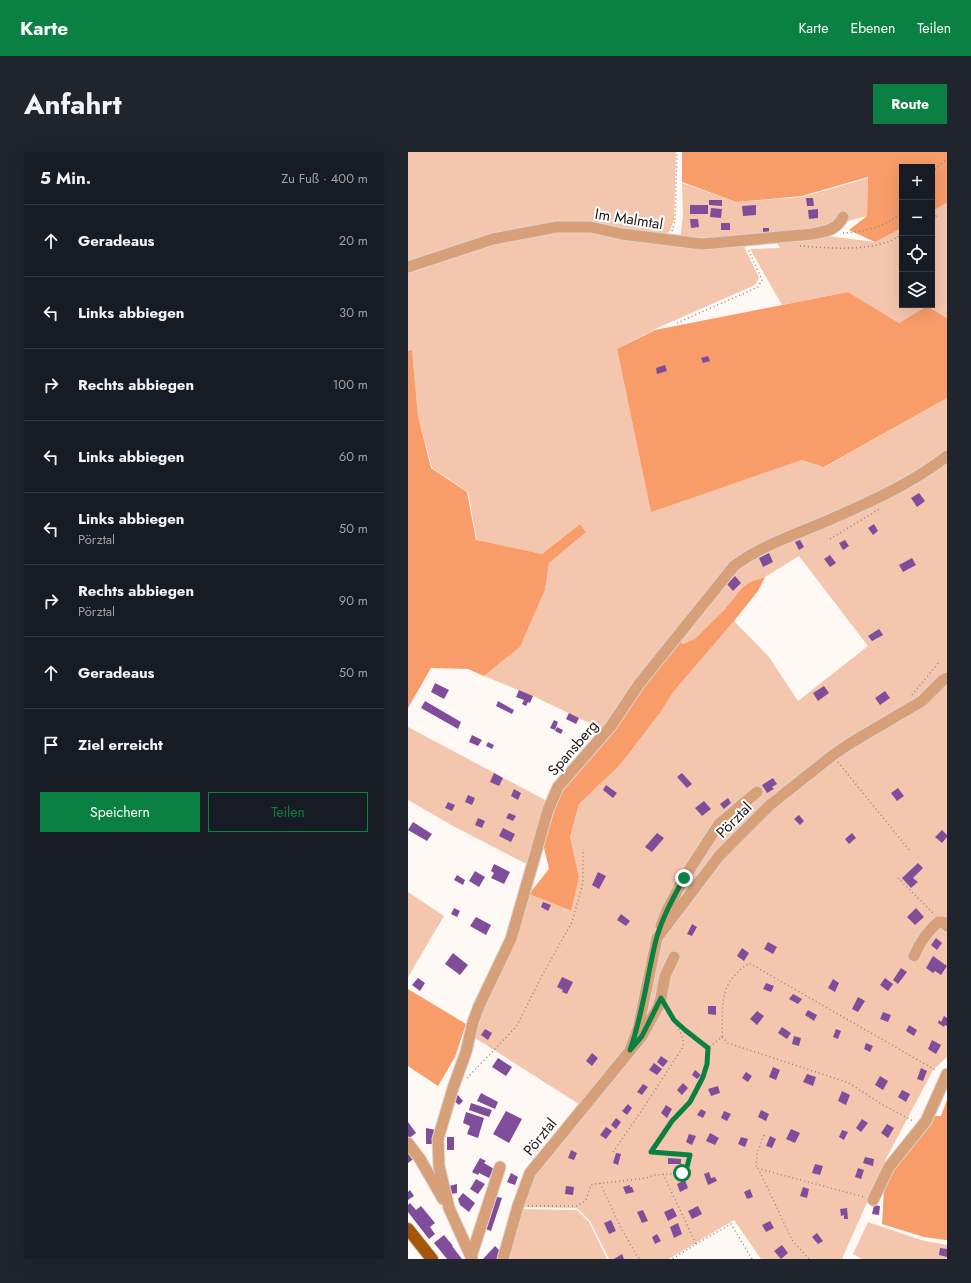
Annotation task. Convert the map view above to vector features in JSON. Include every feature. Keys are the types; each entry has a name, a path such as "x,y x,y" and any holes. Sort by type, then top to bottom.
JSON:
{"main road":[{"path":"408,1229 432,1259"}],"street":[{"name":"Im Malmtal","path":"408,267 493,239 557,227 590,227 622,234 702,244 813,234 826,231 839,225 843,217"},
{"name":"Spansberg","path":"453,1088 466,1052 473,1022 511,939 541,832 548,810 558,787 611,726 639,684 734,566 748,556 781,540 903,486 947,456"},
{"name":"Pörztal","path":"630,1050 638,1029 657,938 719,856 770,805 834,755 849,744 922,701 943,680 947,678"},
{"path":"657,938 667,910 684,878 720,824 757,792"},
{"path":"914,956 919,944 926,934 938,922 945,924"},
{"name":"Pörztal","path":"503,1259 518,1206 530,1173 642,1036 661,998 665,976 674,957"},
{"path":"873,1200 889,1167 926,1121 947,1075"},
{"path":"449,1208 439,1166 438,1140 453,1088"},
{"path":"408,1143 420,1159 449,1208 472,1258"},
{"path":"472,1258 500,1167"}],"path":[{"path":"669,240 675,221 677,152"},
{"path":"935,169 947,159"},
{"path":"842,233 867,231 899,215"},
{"path":"796,245 824,248 866,246 889,242 899,236"},
{"path":"678,323 758,287 762,280 746,244 738,240"},
{"path":"830,539 884,506"},
{"path":"912,695 940,661"},
{"path":"834,755 910,851"},
{"path":"453,1088 459,1086 516,1027 572,922 583,883 583,849"},
{"path":"898,878 945,924"},
{"path":"518,1206 577,1206 586,1200 591,1185 646,1178 654,1175 682,1173 687,1167 690,1155 651,1152 672,1121 690,1102 703,1077 707,1064 708,1048 722,1037 724,992 727,984 734,975 749,963 882,1040 947,1075"},
{"path":"613,1152 684,1044 682,1035 661,998"},
{"path":"674,1020 708,1048"},
{"path":"722,1037 728,1042 849,1083 883,1105 922,1126"},
{"path":"764,1135 757,1153 756,1168 758,1168 792,1240 809,1259"},
{"path":"758,1168 873,1200"},
{"path":"663,1174 696,1244"},
{"path":"600,1183 621,1228 640,1259"},
{"path":"672,1259 731,1224 752,1259"}],"shaded area":[{"path":"408,152 676,152 674,221 669,232 658,237 590,225 408,261"},
{"path":"682,152 947,152 947,203 935,209 935,164 899,164 899,230 875,242 849,230 867,216 868,177 802,196 736,202 682,182"},
{"path":"868,178 867,216 824,229 743,238 680,239 683,216 682,183 736,202 802,197"},
{"path":"947,203 947,318 930,308 935,308 935,209"},
{"path":"899,230 899,308 924,308 899,323 848,292 782,305 750,249 780,248 776,241 828,236 875,242"},
{"path":"557,231 590,231 743,244 759,278 755,285 655,329 617,349 651,511 802,460 825,467 947,398 947,451 902,484 743,553 604,730 533,696 484,676 520,647 545,590 549,563 586,532 580,524 542,554 477,541 468,492 432,468 418,416 412,351 408,351 408,270 493,242"},
{"path":"848,292 899,323 924,308 930,308 947,318 947,398 824,467 802,460 651,512 617,349 655,330"},
{"path":"412,350 418,416 431,468 467,492 476,540 542,554 580,524 586,532 549,563 545,590 520,647 484,676 468,669 431,668 408,708 408,351"},
{"path":"947,460 947,1057 933,1070 887,1157 842,1259 761,1259 734,1220 669,1259 609,1259 590,1221 577,1208 521,1207 531,1177 585,1108 472,1036 529,894 570,911 579,877 570,837 579,804 619,766 660,713 674,691 734,621 769,657 798,701 868,646 799,556 765,577 750,582 742,588 724,610 696,639 683,644 678,639 732,574 760,554 914,486"},
{"path":"765,577 758,591 674,691 660,713 619,766 579,804 570,837 579,877 571,911 529,894 549,869 542,839 560,790 678,639 683,644 695,639 724,610 742,588 750,582"},
{"path":"408,727 549,802 530,866 453,826 408,800"},
{"path":"408,892 444,916 408,977"},
{"path":"408,989 466,1024 455,1057 438,1086 408,1066"},
{"path":"947,1100 947,1240 924,1237 882,1224 884,1190 893,1166 931,1116 941,1116"},
{"path":"521,1209 577,1210 589,1222 607,1259 509,1259"},
{"path":"868,1222 921,1240 947,1245 947,1259 862,1259 853,1254"}],"building":[{"path":"806,198 813,198 814,206 807,206"},
{"path":"709,200 722,200 722,206 709,205"},
{"path":"690,205 708,205 708,214 690,214"},
{"path":"756,205 756,215 743,216 742,206"},
{"path":"711,208 722,209 721,218 710,217"},
{"path":"818,209 818,218 809,219 808,210"},
{"path":"690,219 698,219 699,227 691,228"},
{"path":"721,223 730,223 730,230 721,230"},
{"path":"763,228 769,228 769,235 763,235"},
{"path":"708,356 710,361 703,363 701,358"},
{"path":"665,365 667,371 657,374 656,368"},
{"path":"919,493 925,501 917,507 911,498"},
{"path":"874,524 878,531 873,535 868,528"},
{"path":"800,540 804,547 799,550 795,542"},
{"path":"845,540 849,546 843,550 839,543"},
{"path":"769,553 773,562 763,567 759,558"},
{"path":"830,555 836,563 830,567 824,559"},
{"path":"912,558 916,565 903,572 899,565"},
{"path":"735,576 741,583 733,591 727,584"},
{"path":"879,629 883,635 872,641 868,636"},
{"path":"435,683 449,690 444,699 431,692"},
{"path":"824,686 829,693 818,701 813,693"},
{"path":"519,690 533,696 530,703 528,702 526,706 522,704 524,700 516,697"},
{"path":"885,691 890,698 880,705 875,698"},
{"path":"425,701 461,722 458,729 421,708"},
{"path":"498,701 514,710 512,714 496,706"},
{"path":"569,713 579,718 576,724 566,719"},
{"path":"554,720 558,722 555,730 550,728"},
{"path":"557,727 563,730 561,734 555,731"},
{"path":"472,735 482,740 478,746 469,742"},
{"path":"488,742 494,745 492,749 486,746"},
{"path":"494,773 503,778 499,786 490,782"},
{"path":"682,773 692,784 687,788 677,777"},
{"path":"773,778 777,784 772,787 774,789 767,793 762,785"},
{"path":"606,785 617,793 613,798 603,790"},
{"path":"898,788 904,796 897,801 891,793"},
{"path":"514,789 521,793 518,800 511,796"},
{"path":"468,795 475,798 472,805 465,802"},
{"path":"728,798 731,803 724,809 720,804"},
{"path":"704,801 711,809 702,816 695,808"},
{"path":"448,802 455,805 452,811 445,808"},
{"path":"509,813 516,816 513,821 506,818"},
{"path":"799,815 804,821 800,825 794,819"},
{"path":"478,818 485,821 482,828 475,825"},
{"path":"413,822 432,834 427,841 408,830"},
{"path":"503,828 515,834 511,842 499,836"},
{"path":"942,830 947,837 942,843 935,837"},
{"path":"657,833 664,838 652,852 645,847"},
{"path":"852,833 856,838 849,844 845,839"},
{"path":"918,863 923,868 913,878 918,882 911,888 902,878"},
{"path":"494,864 510,872 504,884 491,878 494,873 491,871"},
{"path":"475,871 485,877 479,887 469,881"},
{"path":"598,872 606,876 599,889 592,885"},
{"path":"457,875 465,880 463,885 454,880"},
{"path":"543,902 551,905 548,911 541,907"},
{"path":"454,908 460,911 457,917 451,914"},
{"path":"916,908 924,917 915,925 907,917"},
{"path":"621,914 630,921 626,926 617,920"},
{"path":"476,917 491,925 486,935 470,926"},
{"path":"692,924 697,927 692,936 687,934"},
{"path":"936,938 942,943 937,950 931,945"},
{"path":"768,942 777,947 773,954 764,949"},
{"path":"742,948 749,953 744,961 737,956"},
{"path":"453,953 468,965 460,975 445,964"},
{"path":"933,956 947,966 941,975 935,971 933,973 926,968"},
{"path":"901,968 907,972 898,984 893,980"},
{"path":"562,977 573,982 567,994 562,992 563,990 557,987"},
{"path":"418,978 425,983 420,991 412,985"},
{"path":"885,978 893,984 888,991 880,985"},
{"path":"833,979 839,983 835,992 828,988"},
{"path":"766,983 774,986 771,992 763,989"},
{"path":"793,994 802,999 798,1004 789,999"},
{"path":"858,997 865,1001 858,1012 852,1009"},
{"path":"708,1006 716,1006 716,1015 708,1014"},
{"path":"808,1010 817,1015 814,1021 805,1015"},
{"path":"757,1011 764,1016 757,1025 750,1019"},
{"path":"883,1012 891,1015 888,1022 880,1019"},
{"path":"944,1016 947,1018 947,1026 945,1025 944,1027 938,1023 939,1020 941,1022"},
{"path":"909,1025 917,1030 914,1036 906,1031"},
{"path":"782,1027 791,1033 787,1039 778,1033"},
{"path":"485,1029 492,1033 488,1040 481,1035"},
{"path":"836,1029 841,1031 838,1039 833,1037"},
{"path":"794,1036 801,1038 799,1046 792,1044"},
{"path":"932,1040 941,1045 936,1054 928,1049"},
{"path":"866,1043 873,1046 870,1052 864,1049"},
{"path":"592,1053 598,1058 592,1066 586,1061"},
{"path":"661,1056 668,1061 663,1067 657,1062"},
{"path":"498,1058 512,1067 506,1076 492,1067"},
{"path":"654,1063 662,1069 657,1075 649,1070"},
{"path":"773,1067 780,1070 776,1080 769,1077"},
{"path":"921,1068 927,1071 923,1081 917,1079"},
{"path":"695,1070 701,1075 697,1079 692,1075"},
{"path":"746,1072 752,1076 748,1082 742,1078"},
{"path":"807,1074 816,1077 813,1086 803,1082"},
{"path":"880,1076 888,1081 883,1090 875,1085"},
{"path":"683,1083 688,1088 682,1095 677,1090"},
{"path":"643,1084 648,1087 642,1095 637,1092"},
{"path":"718,1086 720,1093 711,1096 708,1089"},
{"path":"902,1090 910,1094 906,1102 898,1097"},
{"path":"842,1091 850,1095 846,1105 838,1101"},
{"path":"481,1093 498,1102 495,1109 477,1101"},
{"path":"458,1095 463,1101 459,1105 453,1100"},
{"path":"471,1103 492,1110 489,1117 469,1110"},
{"path":"628,1104 632,1108 627,1115 622,1111"},
{"path":"666,1105 672,1109 667,1118 661,1113"},
{"path":"701,1109 706,1112 703,1118 697,1115"},
{"path":"761,1110 769,1114 766,1121 758,1117"},
{"path":"506,1111 522,1119 509,1143 493,1134"},
{"path":"724,1111 731,1114 727,1121 721,1118"},
{"path":"466,1112 484,1118 478,1138 467,1134 470,1126 463,1123"},
{"path":"616,1118 621,1122 616,1129 611,1125"},
{"path":"862,1119 868,1123 861,1132 856,1128"},
{"path":"408,1122 416,1133 408,1139"},
{"path":"887,1124 894,1128 888,1138 881,1133"},
{"path":"606,1127 612,1131 606,1139 600,1135"},
{"path":"426,1128 436,1130 436,1144 426,1144"},
{"path":"791,1129 800,1133 795,1143 786,1139"},
{"path":"842,1130 848,1132 844,1140 839,1137"},
{"path":"710,1133 719,1138 715,1145 706,1141"},
{"path":"689,1134 696,1136 692,1145 686,1142"},
{"path":"770,1136 776,1139 772,1148 766,1146"},
{"path":"447,1137 454,1137 454,1150 447,1150"},
{"path":"741,1137 748,1139 745,1147 738,1144"},
{"path":"408,1147 416,1157 408,1163"},
{"path":"571,1150 577,1153 574,1160 568,1158"},
{"path":"616,1153 621,1154 618,1165 613,1163"},
{"path":"865,1157 874,1159 873,1166 863,1163"},
{"path":"480,1158 486,1161 484,1163 494,1169 489,1178 479,1173 478,1175 472,1172"},
{"path":"668,1158 681,1159 681,1164 668,1164"},
{"path":"815,1164 823,1166 820,1175 812,1173"},
{"path":"858,1168 864,1170 861,1179 855,1177"},
{"path":"709,1172 711,1178 715,1177 717,1181 708,1185 704,1174"},
{"path":"511,1173 518,1177 515,1185 507,1182"},
{"path":"476,1179 485,1184 478,1194 470,1189"},
{"path":"685,1180 688,1188 680,1192 677,1184"},
{"path":"457,1184 457,1193 451,1194 449,1186"},
{"path":"630,1185 634,1192 626,1194 623,1187"},
{"path":"566,1186 574,1187 573,1195 565,1194"},
{"path":"803,1187 809,1189 807,1198 800,1196"},
{"path":"750,1189 753,1197 747,1199 744,1192"},
{"path":"410,1190 414,1196 408,1200 408,1192"},
{"path":"463,1193 475,1203 469,1212 460,1205 458,1199"},
{"path":"493,1196 502,1198 491,1231 483,1228"},
{"path":"410,1203 416,1210 421,1206 435,1223 430,1227 435,1234 429,1239 408,1212 408,1205"},
{"path":"874,1205 880,1206 879,1215 872,1214"},
{"path":"698,1206 702,1214 692,1219 688,1211"},
{"path":"673,1208 677,1216 668,1221 664,1212"},
{"path":"847,1208 848,1219 844,1219 844,1215 841,1216 840,1209"},
{"path":"643,1210 648,1221 642,1223 637,1212"},
{"path":"611,1220 616,1231 609,1234 604,1223"},
{"path":"770,1221 774,1228 766,1232 762,1225"},
{"path":"678,1223 682,1234 674,1238 670,1227"},
{"path":"817,1233 823,1241 818,1244 812,1237"},
{"path":"657,1234 661,1241 655,1244 652,1237"},
{"path":"444,1235 462,1259 447,1259 434,1243"},
{"path":"782,1245 788,1253 781,1259 774,1251"},
{"path":"495,1246 503,1254 499,1259 483,1259"},
{"path":"940,1248 947,1249 947,1257 939,1255"},
{"path":"622,1254 624,1259 614,1259"}],"route":[{"path":"682,1173 687,1167 690,1155 651,1152 672,1121 690,1102 703,1077 707,1064 708,1048 674,1020 661,998 658,1007 642,1036 637,1044 630,1050 638,1029 641,1008 657,938 667,910 684,878"}]}
